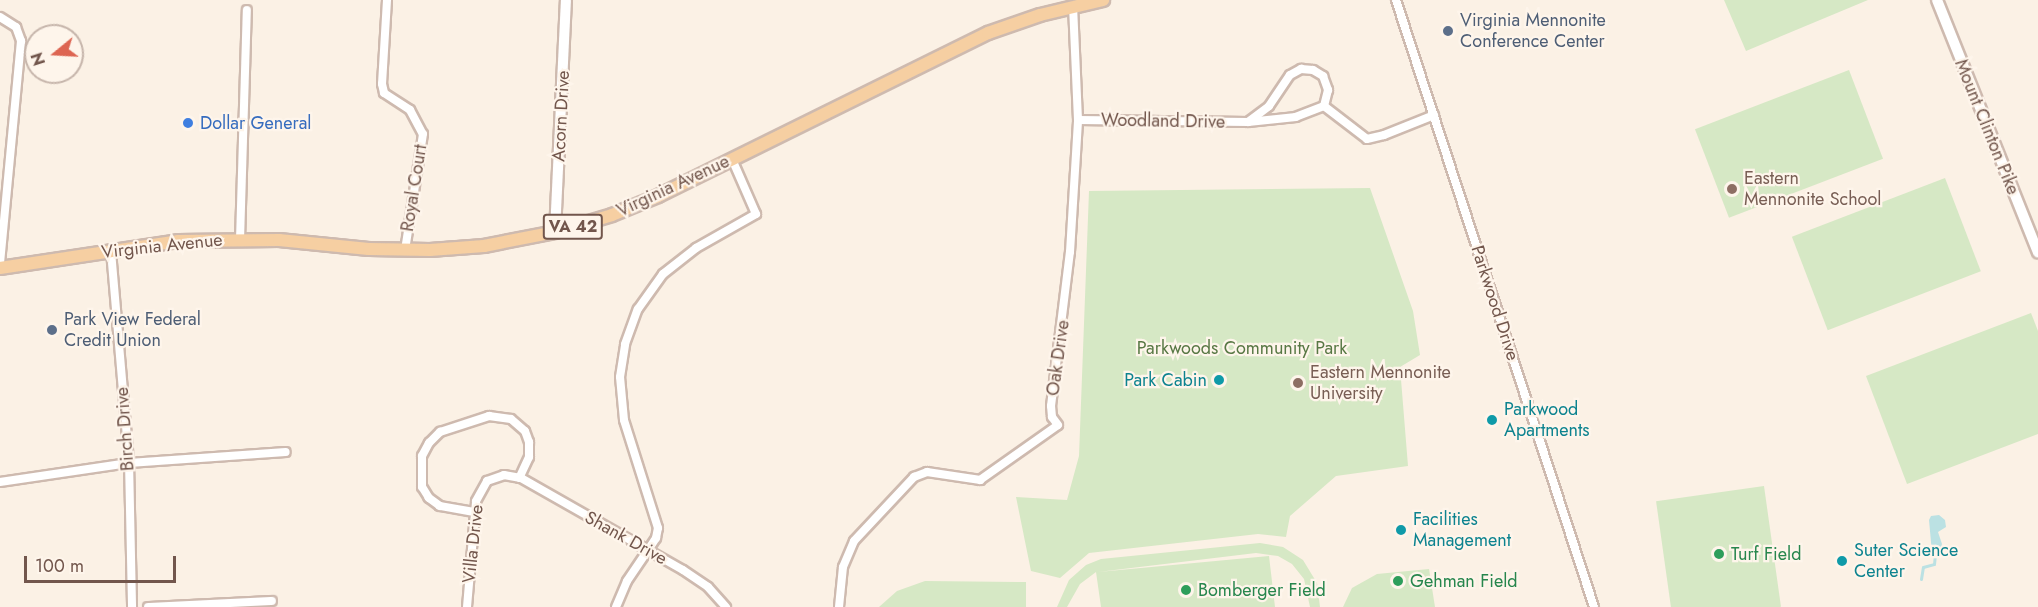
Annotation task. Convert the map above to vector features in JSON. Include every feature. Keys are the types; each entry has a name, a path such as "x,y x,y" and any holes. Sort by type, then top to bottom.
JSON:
{"main road":[{"name":"Virginia Avenue","path":"0,266 178,241 240,240 405,250 484,246 555,232 625,210 981,36 1027,19 1103,0"}],"street":[{"name":"Royal Court","path":"387,0 382,84 384,93 410,110 423,134 405,250"},
{"name":"Acorn Drive","path":"555,232 566,0"},
{"name":"Parkwood Drive","path":"1396,0 1594,607"},
{"name":"Mount Clinton Pike","path":"1937,0 2038,253"},
{"name":"Oak Drive","path":"839,607 843,567 854,541 914,477 927,472 980,480 1058,425 1051,406 1070,252 1078,120 1073,6"},
{"path":"240,240 247,10"},
{"path":"0,17 16,27 21,40 0,266"},
{"name":"Woodland Drive","path":"1078,120 1248,122 1296,117 1324,106 1328,90 1323,76 1313,70 1301,69 1290,75 1269,106 1248,122"},
{"path":"1324,106 1367,139 1384,135 1434,115"},
{"path":"616,607 627,580 657,535 658,525 624,420 620,377 625,344 638,309 663,274 696,248 756,214 732,159"},
{"name":"Birch Drive","path":"111,250 129,463 132,607"},
{"path":"474,512 440,507 429,498 422,487 422,456 429,443 440,432 489,416 512,419 525,431 529,442 529,457 519,478"},
{"path":"0,482 129,463 286,452"},
{"name":"Villa Drive","path":"466,607 474,512 478,495 487,481 504,475 519,478"},
{"name":"Shank Drive","path":"519,478 704,584 726,607"},
{"path":"148,607 272,601"}],"green space":[{"path":"1724,0 1868,0 1746,51"},
{"path":"1849,70 1883,159 1729,218 1695,129"},
{"path":"1945,178 1981,271 1828,330 1792,237"},
{"name":"Parkwoods Community Park","path":"1370,188 1413,311 1420,355 1400,367 1408,466 1336,476 1290,516 1286,537 1258,534 1089,553 1060,578 1031,571 1016,497 1067,500 1079,456 1089,191"},
{"path":"2031,313 2038,331 2038,434 1907,484 1866,376"},
{"name":"Turf Field","path":"1764,486 1781,607 1671,607 1656,501"},
{"name":"Bomberger Field","path":"1260,543 1283,547 1303,560 1317,583 1320,607 1310,607 1304,579 1292,564 1278,556 1256,553 1098,572 1269,556 1275,607 1101,607 1096,572 1080,584 1067,607 1057,607 1069,580 1086,565 1101,559"},
{"name":"Gehman Field","path":"1429,569 1435,607 1343,607 1352,588 1377,574"},
{"path":"925,581 1026,582 1026,607 879,607 897,591"}],"water":[{"path":"1939,515 1945,520 1946,527 1938,532 1942,544 1940,551 1935,555 1932,553 1929,520 1931,516"}],"waterway":[{"path":"1921,579 1923,567 1934,564 1935,555"}],"place":[{"name":"Virginia Mennonite Conference Center","path":"1448,31"},
{"name":"Dollar General","path":"188,123"},
{"name":"Eastern Mennonite School","path":"1732,189"},
{"name":"Park View Federal Credit Union","path":"52,330"},
{"name":"Park Cabin","path":"1219,380"},
{"name":"Eastern Mennonite University","path":"1298,383"},
{"name":"Parkwood Apartments","path":"1492,420"},
{"name":"Facilities Management","path":"1401,530"},
{"name":"Turf Field","path":"1719,554"},
{"name":"Suter Science Center","path":"1842,561"},
{"name":"Gehman Field","path":"1398,581"},
{"name":"Bomberger Field","path":"1186,590"}]}
